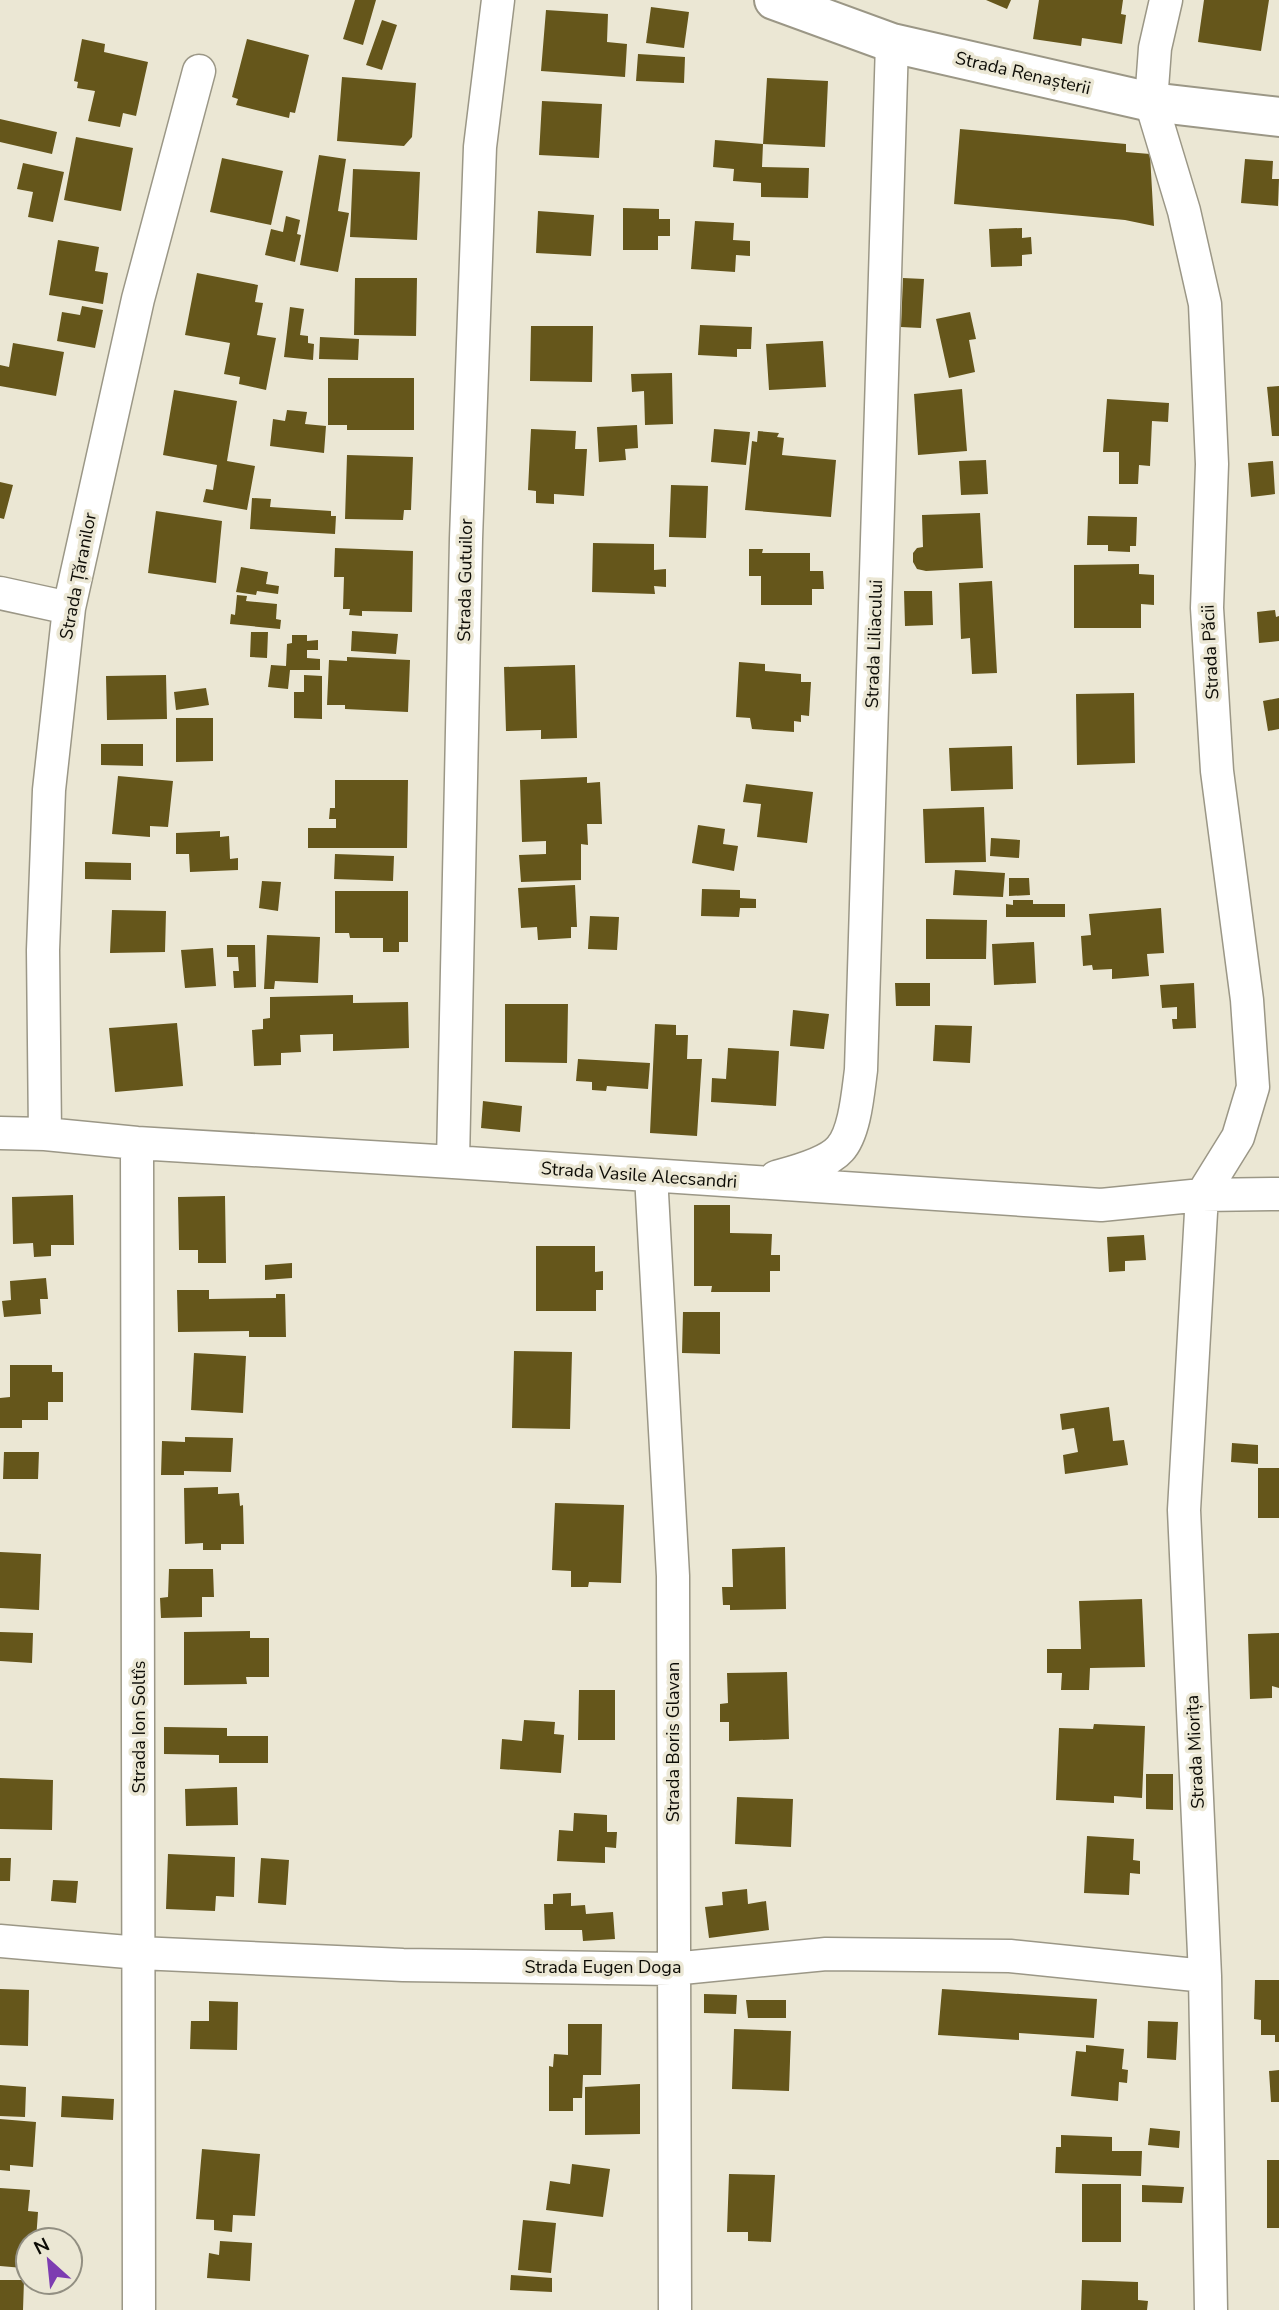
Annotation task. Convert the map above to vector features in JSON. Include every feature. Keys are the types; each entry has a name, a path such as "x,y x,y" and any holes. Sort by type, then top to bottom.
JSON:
{"street":[{"name":"Strada Gutuilor","path":"453,1162 466,539 480,147 498,0"},
{"name":"Strada Renașterii","path":"774,0 892,43 1152,102 1279,117"},
{"name":"Strada Păcii","path":"1166,0 1155,48 1152,102 1184,211 1205,304 1212,464 1207,608 1217,771 1247,1000 1252,1087 1238,1137 1202,1195"},
{"name":"Strada Liliacului","path":"754,1182 810,1168 840,1149 854,1118 861,1070 892,43"},
{"name":"Strada Țăranilor","path":"45,1134 43,950 49,790 69,608 138,299 199,71"},
{"path":"0,593 69,608"},
{"name":"Strada Vasile Alecsandri","path":"0,1133 1101,1205 1202,1195 1279,1194"},
{"name":"Strada Ion Soltîs","path":"137,1143 139,2310"},
{"name":"Strada Boris Glavan","path":"651,1175 673,1576 675,2310"},
{"name":"Strada Miorița","path":"1202,1195 1184,1510 1205,1976 1211,2310"},
{"name":"Strada Eugen Doga","path":"0,1941 139,1953 403,1965 673,1969 826,1954 984,1955 1205,1976"}],"building":[{"path":"355,0 376,0 363,45 343,39"},
{"path":"986,0 1011,0 1007,9"},
{"path":"1039,0 1123,0 1121,14 1126,15 1122,44 1082,38 1081,46 1033,39"},
{"path":"1204,0 1269,0 1261,51 1198,42"},
{"path":"651,7 689,12 684,48 646,43"},
{"path":"546,10 608,14 607,42 627,44 625,77 541,71"},
{"path":"382,20 397,25 382,70 366,65"},
{"path":"82,39 105,44 104,52 148,62 136,116 123,113 120,127 88,121 95,91 77,88 78,82 74,81"},
{"path":"247,39 309,55 295,113 290,112 289,118 236,105 238,99 232,97"},
{"path":"638,54 685,57 684,83 636,81"},
{"path":"342,77 416,83 412,137 404,146 337,141"},
{"path":"767,78 828,81 825,147 763,144"},
{"path":"542,101 602,104 599,158 539,155"},
{"path":"0,119 57,132 52,154 0,142"},
{"path":"960,129 1126,144 1126,152 1150,154 1154,226 1125,220 954,204"},
{"path":"76,137 133,148 121,211 64,200"},
{"path":"715,140 763,144 762,167 809,168 808,198 761,197 761,183 733,181 734,169 713,167"},
{"path":"319,155 346,159 338,211 349,213 338,272 300,265"},
{"path":"222,158 283,171 271,225 210,212"},
{"path":"1245,159 1273,161 1272,179 1279,179 1278,206 1241,203"},
{"path":"23,163 64,172 53,222 28,217 33,192 17,189"},
{"path":"353,169 420,172 417,240 350,237"},
{"path":"623,208 659,209 659,219 670,219 670,236 658,236 658,250 623,250"},
{"path":"538,211 594,215 591,256 536,253"},
{"path":"286,216 300,220 297,234 301,235 295,262 265,255 271,229 283,232"},
{"path":"695,221 734,223 733,240 750,241 750,256 736,255 735,272 691,269"},
{"path":"1022,228 1022,238 1031,237 1032,254 1022,255 1022,266 991,267 989,229"},
{"path":"58,240 99,247 95,271 108,273 103,304 49,295"},
{"path":"197,273 258,285 255,302 263,303 257,335 276,338 266,390 239,384 240,377 224,374 230,343 185,335"},
{"path":"355,278 417,278 416,336 354,335"},
{"path":"903,278 924,279 921,328 901,327"},
{"path":"82,306 103,310 95,348 57,341 62,312 80,315"},
{"path":"290,307 304,309 300,335 308,336 308,343 314,344 313,360 284,357"},
{"path":"970,312 976,339 969,340 975,372 949,378 936,319"},
{"path":"700,325 752,327 751,349 737,349 737,357 698,355"},
{"path":"531,326 593,326 592,382 530,381"},
{"path":"320,337 359,339 358,360 319,359"},
{"path":"823,341 826,387 769,390 766,344"},
{"path":"13,343 64,352 56,396 0,386 0,365 9,367"},
{"path":"672,373 673,424 645,425 644,391 632,392 631,374"},
{"path":"328,378 414,378 414,430 347,430 347,425 328,425"},
{"path":"1279,386 1279,436 1272,436 1267,387"},
{"path":"962,389 967,451 918,455 914,394"},
{"path":"174,390 237,401 227,461 255,466 247,510 203,502 206,489 213,490 217,465 163,455"},
{"path":"1107,399 1169,403 1168,422 1152,421 1150,466 1139,465 1138,484 1119,484 1119,452 1103,452"},
{"path":"287,410 307,412 305,424 326,426 324,453 270,446 273,419 285,421"},
{"path":"637,425 638,448 625,449 626,460 599,462 597,427"},
{"path":"531,429 576,431 575,449 587,449 584,496 554,494 554,504 536,503 536,491 528,490"},
{"path":"714,429 750,432 746,465 711,462"},
{"path":"758,431 779,433 777,437 784,438 782,455 836,460 831,517 745,510 752,441 757,442"},
{"path":"347,455 413,457 411,510 404,510 403,520 345,519"},
{"path":"986,460 988,494 961,495 959,461"},
{"path":"1273,461 1275,494 1251,497 1248,463"},
{"path":"0,482 13,485 4,519 0,518"},
{"path":"671,485 708,486 706,538 669,537"},
{"path":"252,498 271,499 270,507 331,511 331,516 336,516 335,534 250,529"},
{"path":"156,511 222,521 216,583 148,573"},
{"path":"980,513 983,568 926,571 917,569 913,562 913,553 917,548 923,547 922,515"},
{"path":"1088,516 1137,517 1136,546 1130,546 1130,552 1108,551 1108,545 1087,545"},
{"path":"593,543 654,544 654,570 666,569 666,587 654,586 655,594 592,592"},
{"path":"335,548 413,551 412,612 362,611 362,616 349,615 350,609 343,609 344,577 334,577"},
{"path":"749,549 763,549 762,553 810,553 810,571 823,571 824,589 812,589 812,605 761,605 761,576 749,576"},
{"path":"1139,564 1139,574 1154,575 1154,605 1141,604 1141,628 1074,628 1074,565"},
{"path":"241,567 268,572 266,584 279,586 278,594 236,592"},
{"path":"992,581 997,673 972,674 970,638 961,639 959,583"},
{"path":"904,591 932,591 933,625 905,626"},
{"path":"237,595 247,596 246,601 277,604 276,619 281,620 280,629 230,624 231,614 235,615"},
{"path":"1275,610 1276,617 1279,616 1279,641 1259,643 1257,612"},
{"path":"352,631 398,634 396,654 351,651"},
{"path":"251,632 268,632 267,658 250,657"},
{"path":"292,635 307,635 307,641 318,640 318,650 307,650 307,658 320,659 320,670 290,670 288,689 268,687 271,665 286,666 287,644 292,643"},
{"path":"347,657 410,660 408,712 345,709 345,705 327,705 329,660 347,661"},
{"path":"739,662 765,664 765,671 801,674 801,682 811,682 809,716 801,715 801,722 794,721 794,732 752,729 750,718 736,717"},
{"path":"575,665 577,738 541,739 541,730 506,731 504,667"},
{"path":"166,675 167,719 107,720 106,676"},
{"path":"304,675 322,676 322,719 294,718 294,692 304,692"},
{"path":"206,688 209,705 176,710 174,692"},
{"path":"1134,693 1135,763 1077,765 1076,694"},
{"path":"1279,698 1279,729 1268,731 1263,701"},
{"path":"176,718 213,718 213,761 176,762"},
{"path":"101,744 143,744 143,766 101,765"},
{"path":"1012,746 1013,789 951,791 949,748"},
{"path":"118,776 173,781 168,827 150,826 150,837 112,834"},
{"path":"587,777 587,783 600,782 602,824 587,824 588,845 581,844 581,880 521,882 519,855 546,854 546,841 522,842 520,780"},
{"path":"335,780 408,780 407,848 308,848 308,828 336,828 336,819 329,819 330,808 335,808"},
{"path":"746,784 813,792 807,843 757,837 761,804 743,802"},
{"path":"984,807 986,862 925,863 923,809"},
{"path":"698,825 725,829 723,844 738,846 734,871 692,863"},
{"path":"220,831 220,837 229,836 230,859 238,858 238,870 190,872 189,854 176,854 176,833"},
{"path":"991,838 1020,840 1019,858 990,856"},
{"path":"335,854 394,856 393,881 334,879"},
{"path":"85,862 131,863 131,880 85,879"},
{"path":"955,870 1005,873 1003,897 953,895"},
{"path":"1009,878 1029,878 1030,895 1009,896"},
{"path":"262,881 281,882 278,911 259,908"},
{"path":"575,885 577,927 571,927 571,938 538,940 537,927 521,928 518,888"},
{"path":"702,889 740,890 740,898 756,899 756,908 740,908 739,917 701,916"},
{"path":"335,891 408,891 408,942 399,942 399,952 383,952 383,938 350,938 349,933 335,933"},
{"path":"1013,900 1033,900 1033,904 1065,904 1065,917 1006,917 1006,904 1013,905"},
{"path":"1161,908 1164,953 1147,954 1149,976 1112,979 1112,969 1093,970 1092,965 1083,966 1081,936 1091,935 1089,914"},
{"path":"112,910 166,911 165,952 110,953"},
{"path":"590,916 619,917 617,950 588,949"},
{"path":"926,919 987,920 986,959 926,959"},
{"path":"267,935 320,937 318,983 275,981 274,989 264,989"},
{"path":"1034,942 1036,983 994,985 992,944"},
{"path":"227,945 255,945 256,987 234,988 233,971 239,971 238,957 227,957"},
{"path":"213,948 216,986 185,988 181,950"},
{"path":"895,983 930,983 930,1006 896,1006"},
{"path":"1194,983 1196,1028 1173,1029 1172,1019 1177,1019 1177,1007 1162,1008 1160,985"},
{"path":"353,995 353,1003 408,1002 409,1048 333,1051 333,1034 300,1035 301,1052 281,1053 281,1065 254,1066 252,1030 263,1029 263,1019 270,1018 270,997"},
{"path":"505,1004 568,1004 567,1063 505,1062"},
{"path":"793,1010 829,1014 824,1049 790,1046"},
{"path":"177,1023 183,1086 115,1092 109,1028"},
{"path":"655,1024 676,1025 676,1035 688,1035 687,1059 702,1059 697,1136 650,1133"},
{"path":"935,1025 972,1026 970,1063 933,1061"},
{"path":"728,1048 779,1051 776,1106 711,1102 712,1078 726,1079"},
{"path":"578,1059 650,1063 648,1089 607,1086 606,1091 592,1090 592,1082 576,1081"},
{"path":"483,1101 522,1106 520,1132 481,1128"},
{"path":"73,1195 74,1245 51,1245 51,1256 34,1257 33,1243 13,1244 12,1197"},
{"path":"225,1196 226,1263 198,1263 198,1250 179,1250 178,1197"},
{"path":"694,1205 730,1205 730,1233 772,1234 771,1255 780,1255 780,1271 770,1271 770,1292 711,1292 712,1286 694,1286"},
{"path":"1144,1235 1146,1260 1125,1261 1125,1271 1109,1272 1107,1237"},
{"path":"536,1246 595,1246 595,1272 603,1271 603,1290 596,1290 596,1311 536,1311"},
{"path":"292,1263 292,1278 265,1280 265,1265"},
{"path":"46,1278 48,1299 40,1299 41,1314 4,1317 2,1301 11,1300 10,1281"},
{"path":"177,1290 209,1290 209,1299 276,1298 276,1294 285,1294 286,1337 249,1337 249,1331 178,1332"},
{"path":"683,1312 720,1312 720,1354 682,1353"},
{"path":"514,1351 572,1352 570,1429 512,1428"},
{"path":"194,1353 246,1356 243,1413 191,1410"},
{"path":"10,1365 52,1365 52,1372 63,1372 63,1402 48,1402 48,1420 22,1420 22,1428 0,1428 0,1398 10,1397"},
{"path":"1109,1407 1113,1441 1124,1440 1128,1465 1065,1474 1063,1455 1078,1452 1074,1428 1062,1430 1060,1414"},
{"path":"185,1437 233,1438 231,1472 184,1471 184,1475 161,1475 162,1441 185,1442"},
{"path":"1232,1443 1258,1445 1258,1464 1231,1462"},
{"path":"4,1452 39,1452 38,1479 3,1479"},
{"path":"1258,1468 1279,1468 1279,1518 1258,1518"},
{"path":"218,1487 218,1494 239,1493 240,1506 243,1505 244,1544 221,1544 221,1550 203,1550 203,1543 185,1544 184,1488"},
{"path":"555,1503 624,1505 621,1583 589,1582 588,1587 571,1587 571,1571 552,1570"},
{"path":"785,1547 786,1609 730,1610 730,1605 723,1605 722,1587 733,1587 732,1549"},
{"path":"0,1552 41,1554 39,1610 0,1608"},
{"path":"169,1569 213,1569 214,1597 202,1597 202,1617 161,1618 160,1598 168,1597"},
{"path":"1142,1599 1145,1667 1090,1668 1089,1690 1061,1690 1062,1673 1047,1673 1047,1649 1081,1649 1079,1601"},
{"path":"250,1631 250,1638 269,1638 269,1677 246,1677 247,1684 184,1685 184,1632"},
{"path":"0,1632 33,1633 32,1663 0,1661"},
{"path":"1279,1633 1279,1688 1272,1686 1272,1698 1250,1699 1248,1634"},
{"path":"787,1672 789,1739 729,1741 729,1722 720,1722 720,1704 728,1703 727,1673"},
{"path":"579,1690 615,1690 615,1740 578,1740"},
{"path":"524,1720 555,1722 554,1734 564,1735 561,1773 500,1769 502,1739 522,1741"},
{"path":"1094,1724 1145,1726 1142,1798 1114,1796 1114,1803 1056,1800 1059,1728 1093,1729"},
{"path":"164,1727 227,1728 227,1736 268,1736 268,1763 219,1763 219,1755 164,1754"},
{"path":"1146,1774 1173,1774 1173,1810 1146,1809"},
{"path":"0,1778 53,1780 52,1830 0,1829"},
{"path":"237,1787 238,1825 186,1826 185,1789"},
{"path":"737,1797 793,1799 791,1847 735,1844"},
{"path":"574,1813 607,1815 607,1832 617,1832 616,1848 605,1847 605,1863 557,1861 559,1830 573,1831"},
{"path":"1087,1836 1134,1839 1133,1860 1140,1861 1140,1874 1130,1873 1129,1895 1084,1893"},
{"path":"168,1854 235,1857 234,1897 216,1896 215,1911 166,1909"},
{"path":"0,1858 11,1858 10,1881 0,1881"},
{"path":"261,1858 289,1860 286,1905 258,1903"},
{"path":"53,1880 78,1881 76,1903 51,1901"},
{"path":"747,1889 748,1904 766,1901 769,1930 709,1938 705,1907 723,1905 722,1892"},
{"path":"571,1893 571,1906 585,1905 586,1914 613,1912 615,1939 583,1941 582,1930 545,1930 544,1904 553,1904 553,1894"},
{"path":"1255,1980 1279,1980 1279,2042 1275,2042 1275,2035 1261,2035 1261,2020 1254,2019"},
{"path":"0,1989 29,1990 28,2046 0,2045"},
{"path":"942,1989 1097,1999 1094,2038 1019,2033 1019,2040 938,2035"},
{"path":"704,1994 737,1995 736,2014 704,2013"},
{"path":"746,2000 786,2000 786,2018 748,2018"},
{"path":"209,2001 238,2002 237,2050 190,2049 191,2021 209,2021"},
{"path":"1148,2021 1178,2022 1176,2060 1147,2058"},
{"path":"568,2024 602,2024 601,2075 583,2075 582,2098 573,2098 573,2111 549,2111 549,2066 553,2067 554,2054 568,2055"},
{"path":"734,2029 791,2031 789,2091 732,2089"},
{"path":"1086,2045 1124,2049 1122,2069 1128,2070 1127,2083 1119,2082 1118,2101 1071,2096 1076,2051 1086,2052"},
{"path":"1279,2070 1279,2102 1271,2102 1269,2071"},
{"path":"640,2084 640,2134 585,2135 585,2087"},
{"path":"0,2085 26,2087 25,2117 0,2116"},
{"path":"62,2096 114,2099 113,2120 61,2117"},
{"path":"0,2119 36,2122 33,2167 10,2165 10,2171 0,2170"},
{"path":"1150,2128 1180,2131 1179,2148 1148,2145"},
{"path":"1061,2135 1112,2137 1112,2151 1142,2151 1141,2176 1055,2173 1056,2147 1061,2147"},
{"path":"202,2149 260,2154 255,2216 233,2215 232,2232 214,2230 214,2220 196,2219"},
{"path":"1267,2160 1279,2160 1279,2228 1267,2228"},
{"path":"572,2164 610,2169 603,2217 546,2210 550,2181 570,2184"},
{"path":"729,2174 775,2175 771,2242 748,2241 748,2232 727,2232"},
{"path":"1082,2184 1121,2184 1121,2242 1082,2242"},
{"path":"1142,2185 1184,2187 1182,2203 1142,2202"},
{"path":"0,2188 30,2190 28,2211 38,2212 37,2226 14,2226 14,2267 0,2266"},
{"path":"523,2220 556,2223 551,2273 518,2270"},
{"path":"220,2241 252,2243 250,2281 207,2278 209,2253 219,2255"},
{"path":"511,2275 552,2278 552,2292 510,2290"},
{"path":"0,2280 14,2280 14,2296 23,2296 23,2310 0,2310"},
{"path":"1082,2280 1138,2282 1138,2300 1148,2301 1147,2310 1081,2310"}]}
